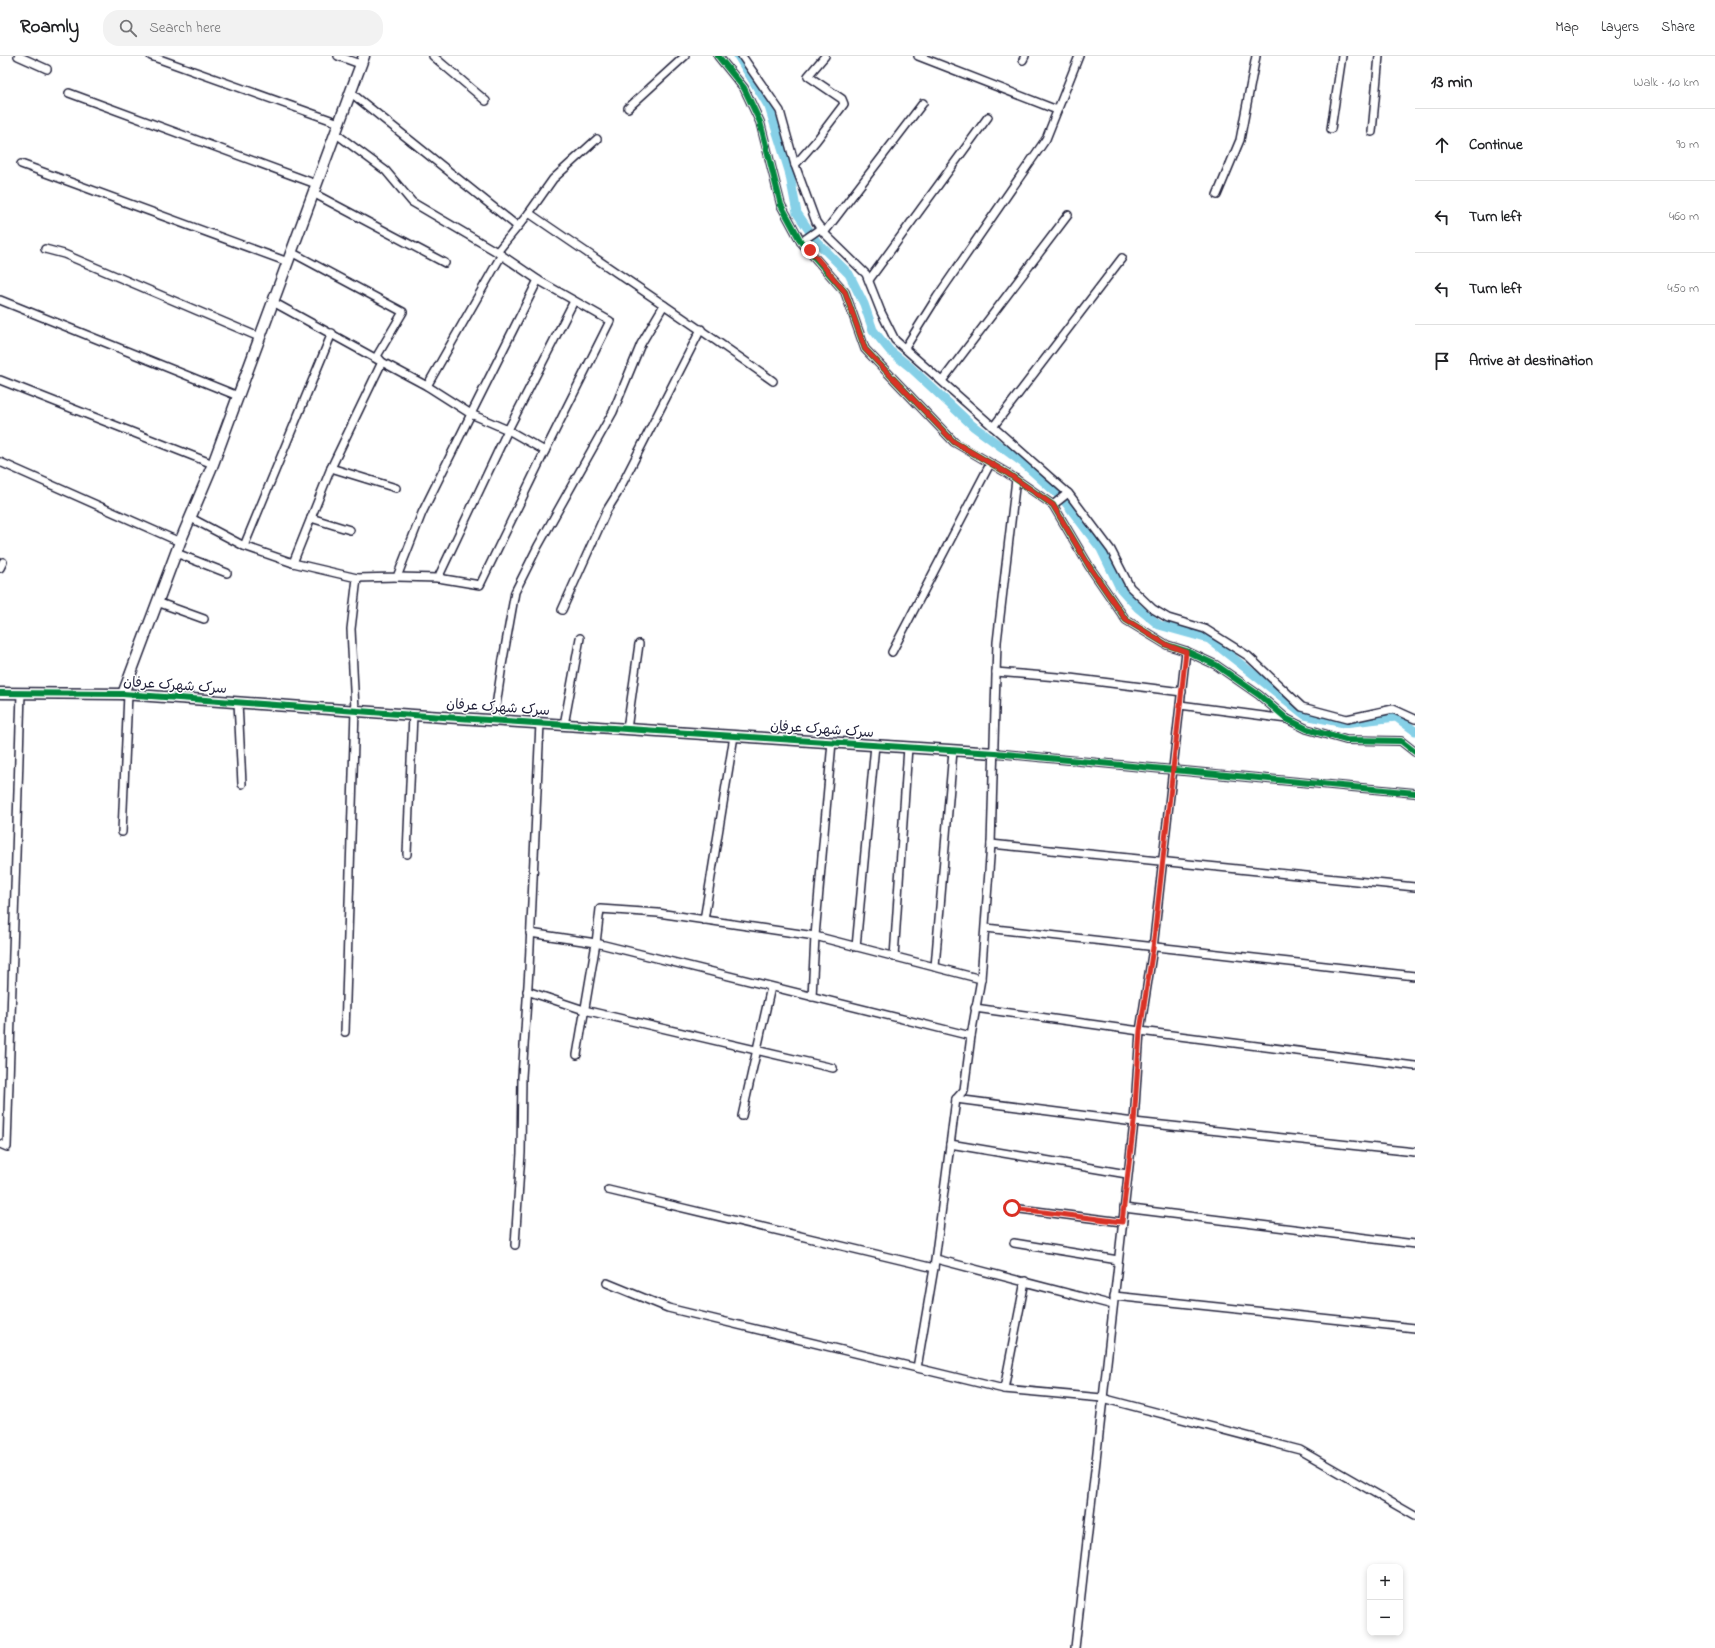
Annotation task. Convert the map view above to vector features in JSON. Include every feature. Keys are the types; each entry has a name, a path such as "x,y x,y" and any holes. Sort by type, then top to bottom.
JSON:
{"street":[{"path":"18,56 47,69"},
{"path":"151,56 339,123"},
{"path":"122,832 125,694 157,602 180,542 213,464 362,60 338,56"},
{"path":"433,56 486,102"},
{"path":"628,108 686,56"},
{"path":"718,56 744,88 760,122 780,205 801,242 845,292 865,349 954,442 1016,479 1053,505 1089,566 1126,620 1167,645 1216,665 1260,695 1287,719 1307,729 1346,740 1401,741 1415,752"},
{"path":"742,56 780,111 795,165 816,222 822,230 866,274 881,312 895,340 1068,493 1111,550 1130,587 1153,608 1168,618 1205,629 1248,656 1302,707 1347,719 1393,709 1415,719"},
{"path":"795,165 816,141 844,104 842,99 808,76 825,56"},
{"path":"918,56 1057,110"},
{"path":"905,348 937,297 1046,139 1078,56"},
{"path":"1218,195 1240,140 1256,56"},
{"path":"1331,129 1342,56"},
{"path":"1372,132 1380,56"},
{"path":"350,92 517,226"},
{"path":"69,93 314,189 444,263"},
{"path":"801,242 822,230 924,103"},
{"path":"869,280 988,117"},
{"path":"190,518 244,546 293,563 356,578 438,578 480,585 610,321 538,280 499,254 412,202 386,171 335,133"},
{"path":"427,386 499,254 517,226 529,213 553,179 597,139"},
{"path":"22,164 288,262"},
{"path":"529,213 701,329 773,381"},
{"path":"942,381 1068,215"},
{"path":"45,249 72,258 259,337"},
{"path":"291,252 403,312 377,356 382,362"},
{"path":"993,427 1122,258"},
{"path":"397,577 422,513 538,280"},
{"path":"0,300 238,396"},
{"path":"438,578 508,430 574,301"},
{"path":"273,302 427,386 471,414 508,430 545,451"},
{"path":"494,720 515,592 538,546 613,412 642,344 664,305"},
{"path":"562,610 607,510 617,494 701,329"},
{"path":"244,546 332,334"},
{"path":"293,563 331,468 382,362"},
{"path":"0,380 213,464"},
{"path":"0,462 180,542"},
{"path":"892,652 990,464"},
{"path":"331,468 396,488"},
{"path":"917,1368 936,1259 956,1099 964,1090 975,1008 981,979 986,928 991,844 995,753 997,642 1016,479"},
{"path":"1053,505 1068,493"},
{"path":"311,518 350,530"},
{"path":"176,553 227,573"},
{"path":"345,1032 355,710 351,629 356,578"},
{"path":"157,602 204,619"},
{"path":"564,725 580,638"},
{"path":"627,729 639,644"},
{"path":"1075,1648 1134,1122 1140,1031 1153,948 1186,652"},
{"path":"996,672 1070,678 1182,692"},
{"name":"سرک شهرک عرفان","path":"0,693 125,694 413,715 995,753"},
{"path":"0,1144 7,1147 21,693"},
{"path":"238,702 242,784"},
{"path":"1180,705 1287,719"},
{"path":"407,854 413,715"},
{"path":"515,1245 521,1153 522,1077 540,723"},
{"path":"704,920 734,736"},
{"path":"812,997 815,936 832,742"},
{"path":"856,947 875,745"},
{"path":"894,957 908,747"},
{"path":"936,967 953,750"},
{"path":"995,753 1415,793"},
{"path":"991,844 1415,887"},
{"path":"577,1055 596,943 600,909 658,913 815,936 981,979"},
{"path":"986,928 1153,948 1415,976"},
{"path":"530,934 596,943 971,1036"},
{"path":"742,1116 771,987"},
{"path":"527,991 584,1010 833,1068"},
{"path":"975,1008 1140,1031 1415,1066"},
{"path":"956,1099 1134,1122 1415,1152"},
{"path":"950,1144 1127,1174"},
{"path":"608,1190 934,1268"},
{"path":"1012,1208 1122,1222"},
{"path":"1124,1208 1415,1244"},
{"path":"1014,1243 1118,1260"},
{"path":"936,1259 1113,1305"},
{"path":"1004,1389 1024,1281"},
{"path":"607,1283 668,1308 1004,1389 1102,1398 1300,1450 1415,1516"},
{"path":"1114,1296 1415,1328"}],"waterway":[{"path":"738,56 769,107 789,171 797,213 817,242 849,274 864,304 873,330 890,351 910,367 973,426 1022,462 1063,499 1101,549 1120,588 1138,608 1159,625 1209,639 1305,715 1344,723 1396,717 1415,731"}],"cycle path":[{"path":"718,56 744,88 760,122 781,205 801,242 845,292 865,349 954,442 1007,473 1053,505 1089,566 1126,620 1167,645 1186,651 1216,665 1259,695 1287,719 1307,729 1346,740 1401,741 1415,752"},
{"path":"0,693 123,694 413,715 995,753 1415,793"}],"route":[{"path":"810,250 845,292 865,349 906,393 954,442 1007,473 1053,505 1089,566 1126,620 1167,645 1186,652 1153,948 1140,1031 1134,1122 1122,1222 1012,1208"}]}
